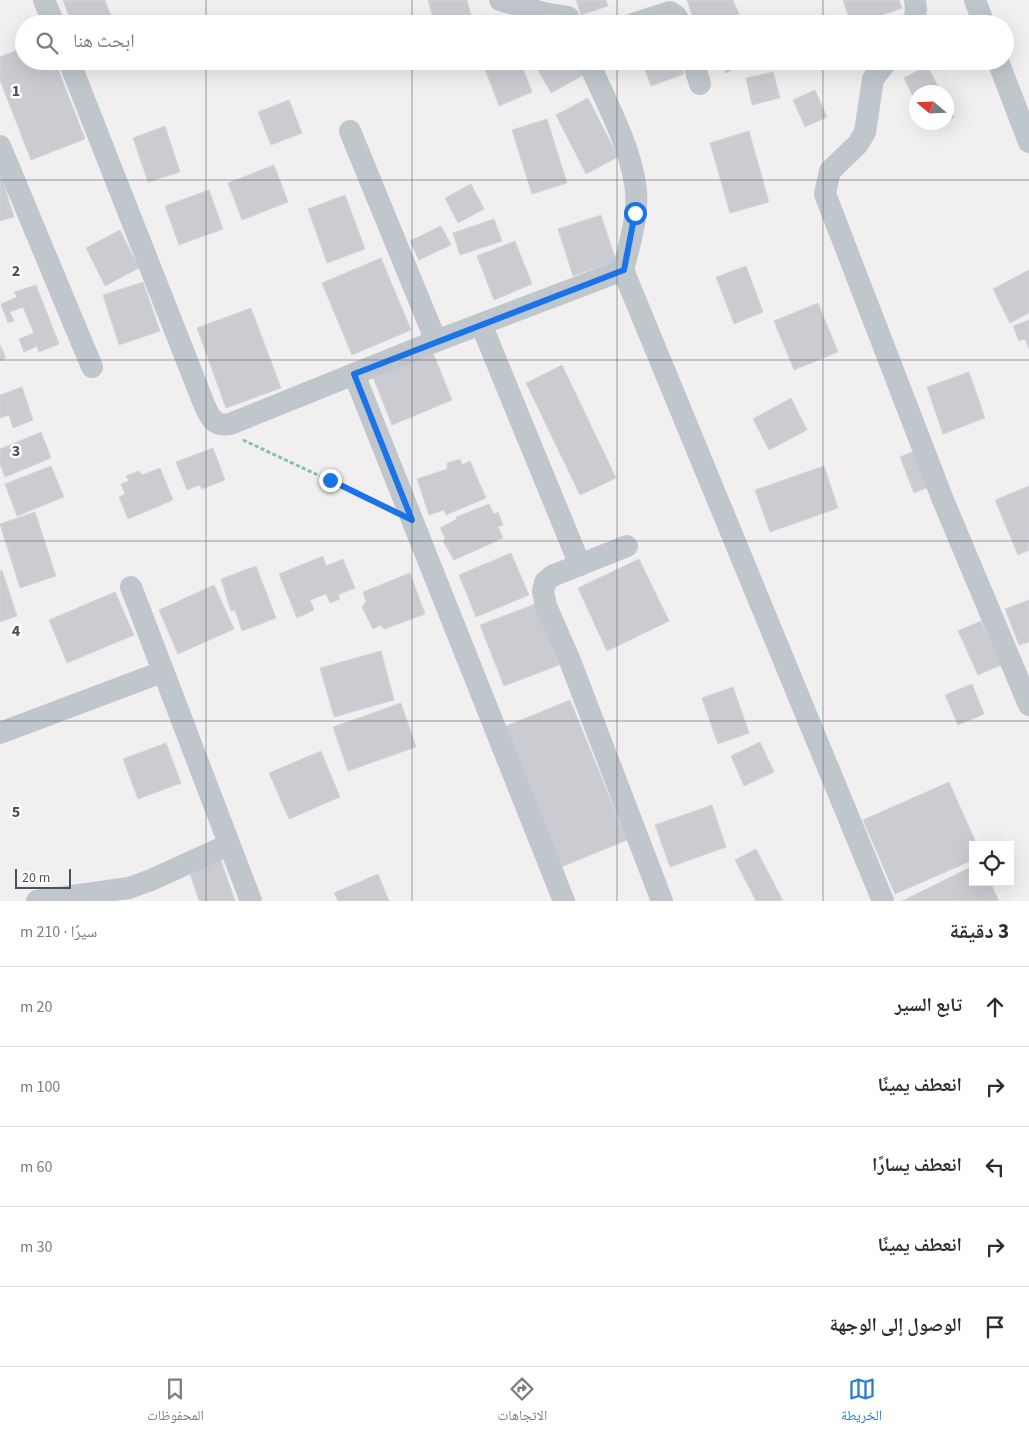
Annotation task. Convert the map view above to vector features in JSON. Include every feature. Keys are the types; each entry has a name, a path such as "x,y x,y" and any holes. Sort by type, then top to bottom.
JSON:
{"street":[{"path":"44,0 50,15"},
{"path":"500,0 544,13 567,14"},
{"path":"915,0 915,15"},
{"path":"975,0 981,15"},
{"path":"661,15 670,12 674,15"},
{"path":"72,70 204,404 212,421 221,426 624,270"},
{"path":"592,70 628,154 635,184 635,213 624,270 882,901"},
{"path":"696,70 700,84"},
{"path":"880,70 873,79 865,132 858,144 830,171 825,194 943,500 1029,705"},
{"path":"1002,70 1028,138"},
{"path":"350,131 436,342"},
{"path":"0,146 92,367"},
{"path":"481,324 580,565"},
{"path":"354,374 564,901"},
{"path":"627,546 552,576 545,582 542,591 546,606 570,661 662,901"},
{"path":"131,587 250,901"},
{"path":"0,733 162,672"},
{"path":"37,901 130,888 228,845"}],"path":[{"path":"221,426 249,443 412,520"}],"building":[{"path":"63,0 105,0 110,15 69,15"},
{"path":"428,0 467,0 471,15 432,15"},
{"path":"576,0 606,0 608,6 581,15"},
{"path":"687,0 733,0 739,14 736,15 692,15"},
{"path":"843,0 899,0 902,8 882,15 848,15"},
{"path":"15,51 15,70 58,70 85,139 31,160 0,80 0,57"},
{"path":"485,70 523,70 532,92 499,106"},
{"path":"538,70 586,70 587,73 551,93"},
{"path":"645,70 682,70 684,74 651,86"},
{"path":"919,70 929,70 937,85 909,85 909,88 904,78"},
{"path":"773,72 780,98 752,105 746,78"},
{"path":"815,90 827,117 805,127 793,100"},
{"path":"588,98 618,157 586,174 556,115"},
{"path":"289,100 302,133 271,145 258,112"},
{"path":"547,119 567,183 532,194 512,130"},
{"path":"165,126 180,172 148,182 133,138"},
{"path":"749,131 769,202 730,213 710,143"},
{"path":"274,165 288,202 242,220 228,183"},
{"path":"0,172 14,217 0,221"},
{"path":"471,184 484,209 458,223 445,198"},
{"path":"209,190 223,229 179,245 165,206"},
{"path":"345,195 365,249 327,263 308,209"},
{"path":"601,215 616,261 573,276 558,229"},
{"path":"494,219 502,241 460,255 453,233"},
{"path":"441,226 451,245 419,260 410,241"},
{"path":"120,230 139,268 105,286 86,248"},
{"path":"515,241 532,284 494,300 477,256"},
{"path":"381,258 411,330 352,355 322,283"},
{"path":"746,266 763,312 734,324 716,277"},
{"path":"1029,270 1029,313 1010,323 993,289"},
{"path":"143,282 160,331 119,345 103,295"},
{"path":"36,285 59,344 39,352 37,346 24,352 19,339 34,333 23,307 10,312 14,321 8,323 1,304 17,297 14,292"},
{"path":"818,303 838,352 794,370 774,321"},
{"path":"251,308 281,388 226,408 197,328"},
{"path":"1029,320 1029,349 1025,339 1019,341 1013,326"},
{"path":"0,345 6,358 0,361"},
{"path":"433,353 452,400 392,425 373,377"},
{"path":"562,365 616,478 580,495 526,383"},
{"path":"969,372 985,418 943,434 927,387"},
{"path":"22,387 33,420 13,428 9,415 0,418 0,395"},
{"path":"791,398 807,430 769,450 753,419"},
{"path":"41,432 51,458 5,477 0,464 0,449"},
{"path":"213,448 225,480 202,489 199,485 187,490 176,462"},
{"path":"916,450 931,486 914,493 900,457"},
{"path":"460,459 462,465 470,461 486,498 446,515 444,510 429,515 417,479 447,469 447,463"},
{"path":"51,466 64,497 17,516 5,484"},
{"path":"824,466 838,508 770,532 755,490"},
{"path":"160,468 173,500 128,519 119,497 125,494 121,484 129,481 126,476 139,471 142,475"},
{"path":"1029,486 1029,550 1018,555 995,500"},
{"path":"489,504 494,514 498,512 503,525 498,527 503,538 454,560 443,541 445,538 440,528 457,519 456,517"},
{"path":"35,512 56,576 20,588 0,524"},
{"path":"511,553 529,595 476,617 459,575"},
{"path":"323,556 326,566 343,559 355,588 338,595 340,599 330,603 326,594 310,600 314,610 297,618 279,574"},
{"path":"639,559 669,621 607,651 578,588"},
{"path":"256,566 276,618 242,631 235,610 231,611 221,579"},
{"path":"2,570 17,616 0,622 0,571"},
{"path":"410,573 425,614 384,629 380,625 373,629 362,607 366,602 363,592"},
{"path":"214,585 234,629 178,654 159,610"},
{"path":"115,592 134,635 67,663 49,620"},
{"path":"1029,600 1029,642 1019,645 1005,609"},
{"path":"535,604 559,665 504,686 480,625"},
{"path":"981,621 1001,665 978,675 958,631"},
{"path":"381,651 394,700 334,717 320,668"},
{"path":"972,684 984,714 958,725 945,695"},
{"path":"733,687 749,733 718,744 702,698"},
{"path":"570,700 627,840 561,867 504,727"},
{"path":"401,703 416,747 348,771 333,727"},
{"path":"760,742 774,772 744,786 731,756"},
{"path":"166,743 181,783 138,799 123,759"},
{"path":"321,751 340,797 289,819 269,773"},
{"path":"949,782 975,841 969,841 969,862 895,894 863,820"},
{"path":"712,805 726,847 670,867 655,825"},
{"path":"756,849 783,901 756,901 735,860"},
{"path":"221,860 235,901 199,901 189,870"},
{"path":"969,868 969,886 992,886 999,901 902,901"},
{"path":"378,874 389,901 338,901 334,893"}],"route":[{"path":"330,480 412,520 354,374 624,270 635,213"}]}
